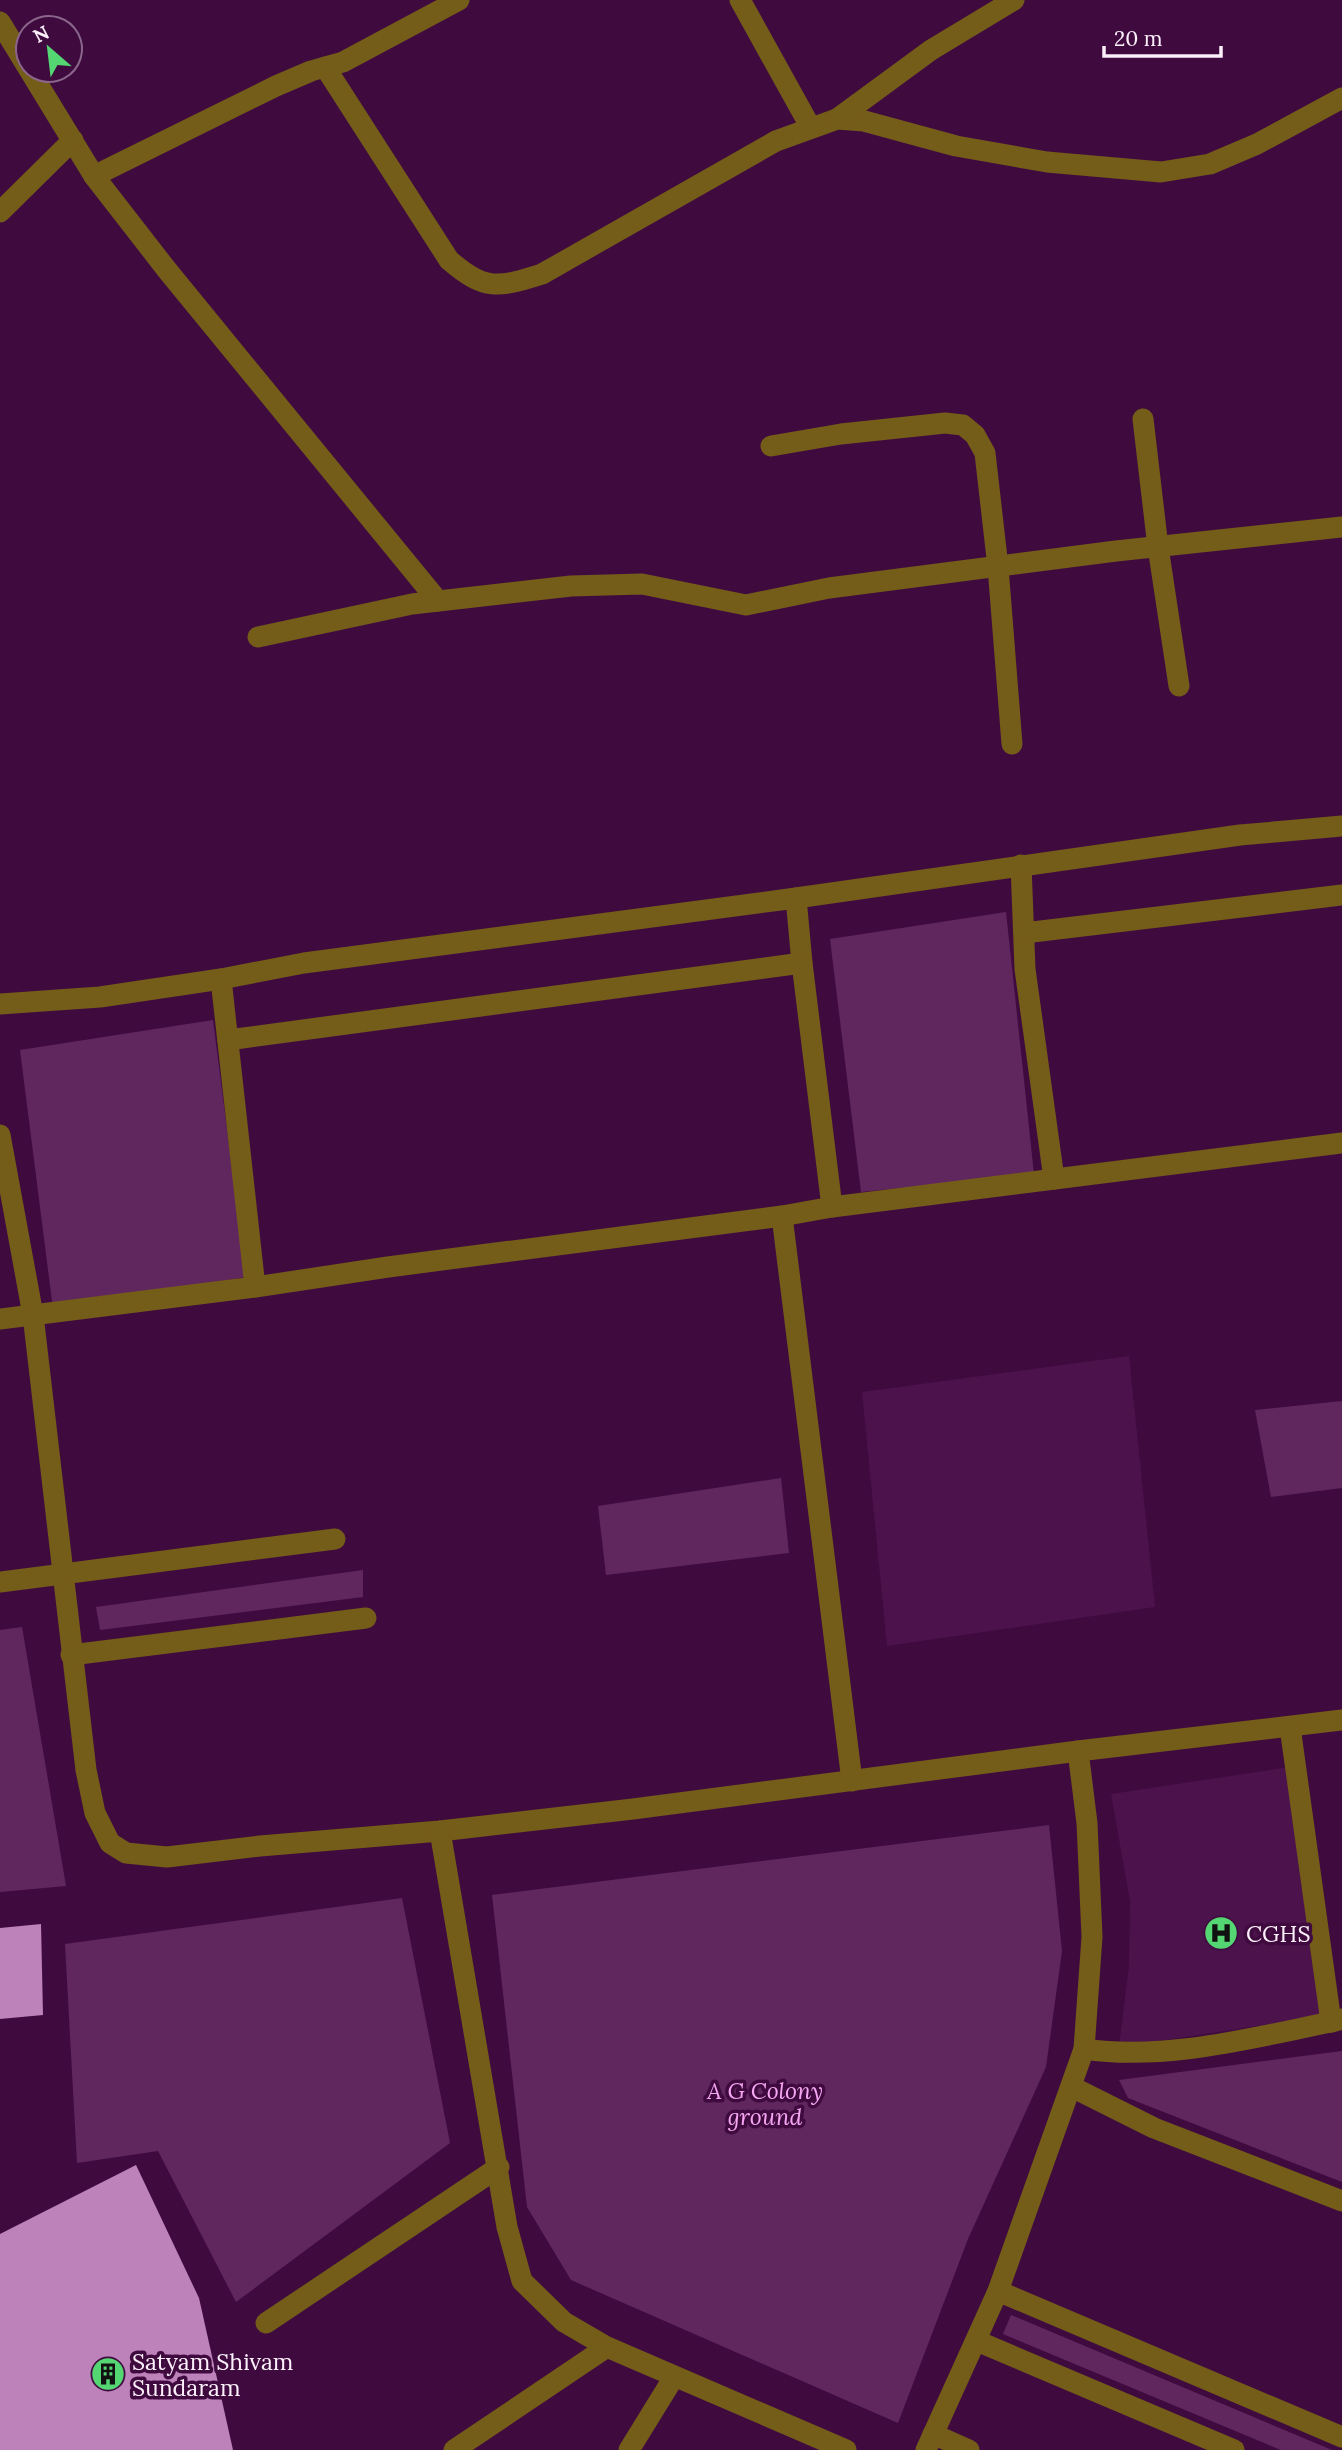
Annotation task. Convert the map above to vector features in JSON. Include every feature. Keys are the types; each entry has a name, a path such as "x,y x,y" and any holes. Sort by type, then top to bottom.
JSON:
{"street":[{"path":"94,176 276,86 343,62 459,0"},
{"path":"740,0 811,128"},
{"path":"325,67 449,260 468,276 491,285 514,283 542,274 775,141 836,119 930,50 1014,0"},
{"path":"0,22 94,176 167,270 438,601"},
{"path":"836,119 890,126 945,144 1047,162 1161,172 1210,164 1257,144 1342,98"},
{"path":"0,212 73,140"},
{"path":"1143,419 1158,547 1179,686"},
{"path":"771,446 945,423 962,425 975,435 985,453 998,567 1012,744"},
{"path":"258,637 438,601 600,584 655,586 746,605 829,589 1158,547 1342,527"},
{"path":"0,1004 100,997 221,979 282,966 796,898 1240,835 1342,826"},
{"path":"1021,865 1025,970 1054,1179"},
{"path":"1024,933 1342,895"},
{"path":"796,898 832,1207"},
{"path":"228,1040 802,964"},
{"path":"221,979 255,1287"},
{"path":"0,1135 2,1160 33,1315 61,1576 86,1770 95,1813 110,1843 126,1853 167,1857 260,1846 440,1831 1342,1720"},
{"path":"0,1319 255,1287 832,1207 1342,1143"},
{"path":"782,1216 852,1781"},
{"path":"0,1582 335,1539"},
{"path":"71,1655 366,1618"},
{"path":"1084,2049 1107,2053 1149,2053 1247,2039 1337,2021 1290,1727"},
{"path":"970,2450 929,2442 998,2291 1084,2049 1092,1937 1087,1823 1078,1751"},
{"path":"440,1831 508,2227 522,2281 564,2322 607,2347 846,2450"},
{"path":"1072,2087 1154,2127 1342,2201"},
{"path":"266,2323 499,2167"},
{"path":"998,2291 1342,2437"},
{"path":"976,2341 1234,2450"},
{"path":"454,2450 607,2347"},
{"path":"629,2450 674,2377"}],"shaded area":[{"path":"1129,1356 1155,1607 887,1646 862,1392"},
{"name":"CGHS","path":"1290,1767 1324,2016 1119,2047 1129,1966 1130,1901 1111,1794"}],"green space":[{"path":"1006,912 1034,1174 861,1192 830,939"},
{"path":"213,1020 246,1277 53,1309 20,1050"},
{"path":"1342,1401 1342,1488 1271,1497 1255,1410"},
{"path":"781,1478 789,1553 606,1575 598,1506"},
{"path":"363,1570 363,1597 100,1630 96,1607"},
{"path":"22,1627 66,1886 0,1892 0,1630"},
{"name":"A G Colony ground","path":"1049,1825 1062,1951 1046,2067 968,2239 898,2423 571,2280 527,2207 492,1895"},
{"path":"402,1898 450,2143 236,2302 158,2151 77,2163 65,1944"},
{"path":"1342,2051 1342,2182 1128,2098 1119,2080"},
{"path":"1011,2315 1332,2450 1281,2450 1003,2334"}],"building":[{"path":"41,1924 43,2015 0,2019 0,1928"},
{"name":"Satyam Shivam Sundaram","path":"136,2165 199,2298 233,2450 0,2450 0,2234"}],"place":[{"name":"CGHS","path":"1221,1933"},
{"name":"Satyam Shivam Sundaram","path":"108,2374"}]}
